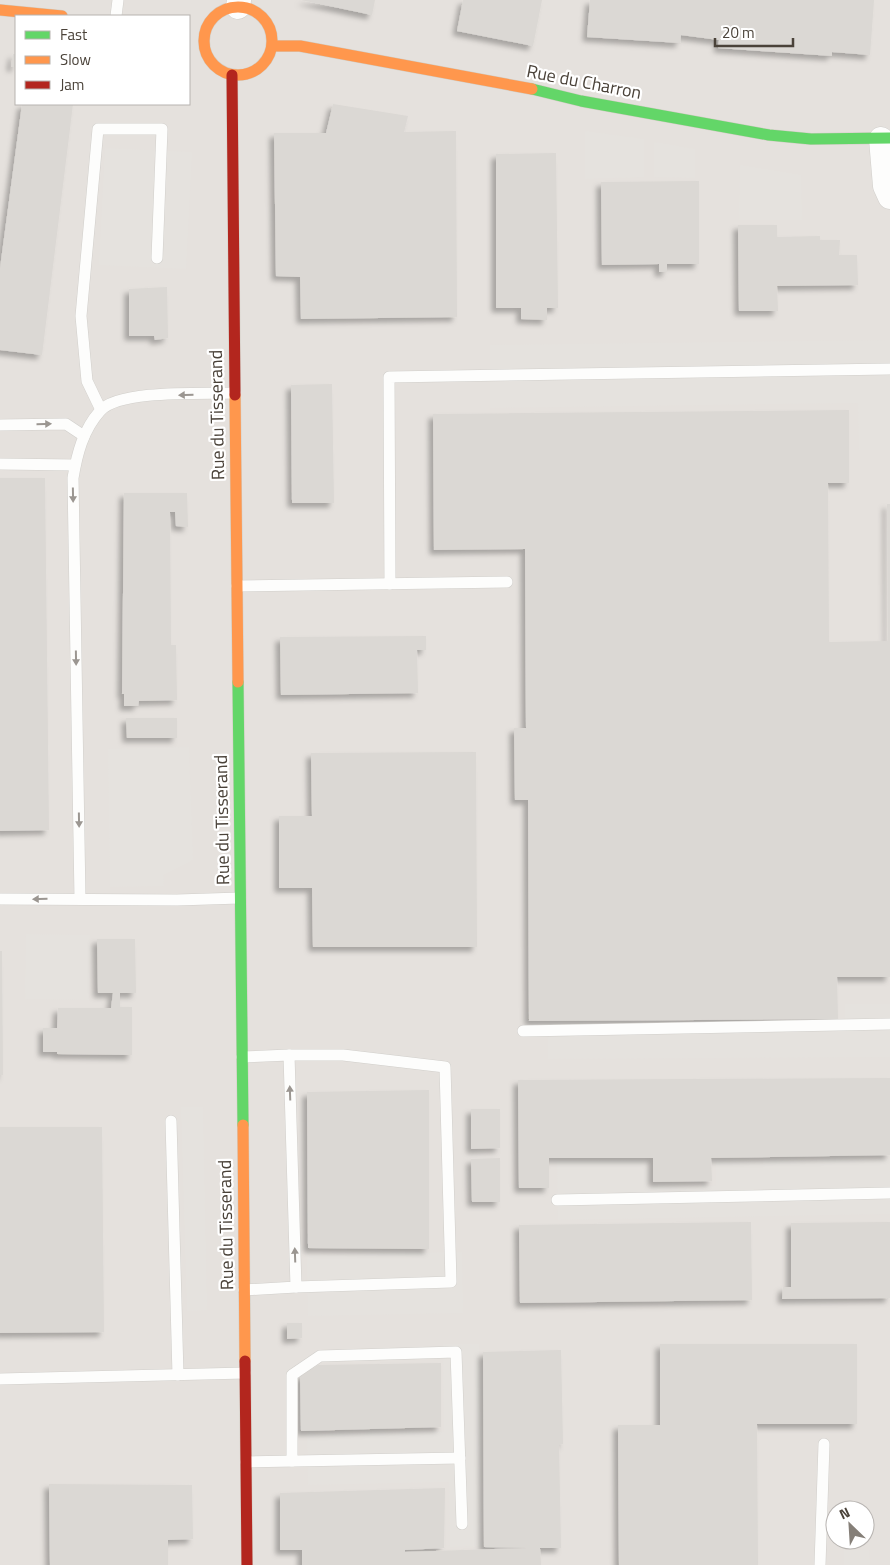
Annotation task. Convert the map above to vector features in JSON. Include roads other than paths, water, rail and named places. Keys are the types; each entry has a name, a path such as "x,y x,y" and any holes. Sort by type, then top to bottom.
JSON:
{"street":[{"path":"238,3 260,14 268,23 272,35 273,46 268,60 258,70 245,75 232,75 221,71 213,65 199,34 216,15 238,3"},
{"path":"0,10 52,15"},
{"name":"Rue du Charron","path":"273,46 300,46 529,89 581,101 769,135 811,139 885,139"},
{"name":"Rue du Tisserand","path":"232,75 247,1565"},
{"path":"885,139 885,186 890,197"}],"lane":[{"path":"116,15 118,0"},
{"path":"101,410 87,381 81,316 98,128 162,129 157,258"},
{"path":"390,584 389,377 890,369"},
{"path":"80,899 73,478 77,454 84,436 101,410 122,399 144,396 235,393"},
{"path":"0,425 66,424 84,436"},
{"path":"0,464 75,465"},
{"path":"237,586 507,582"},
{"path":"0,899 177,900 240,898"},
{"path":"523,1031 890,1024"},
{"path":"289,1055 296,1287"},
{"path":"242,1058 289,1055 343,1055 445,1067 451,1282 244,1290"},
{"path":"171,1121 178,1375"},
{"path":"557,1200 890,1193"},
{"path":"292,1461 292,1375 320,1356 456,1352 462,1524"},
{"path":"0,1379 245,1373"},
{"path":"820,1565 824,1444"},
{"path":"246,1462 460,1458"}]}
